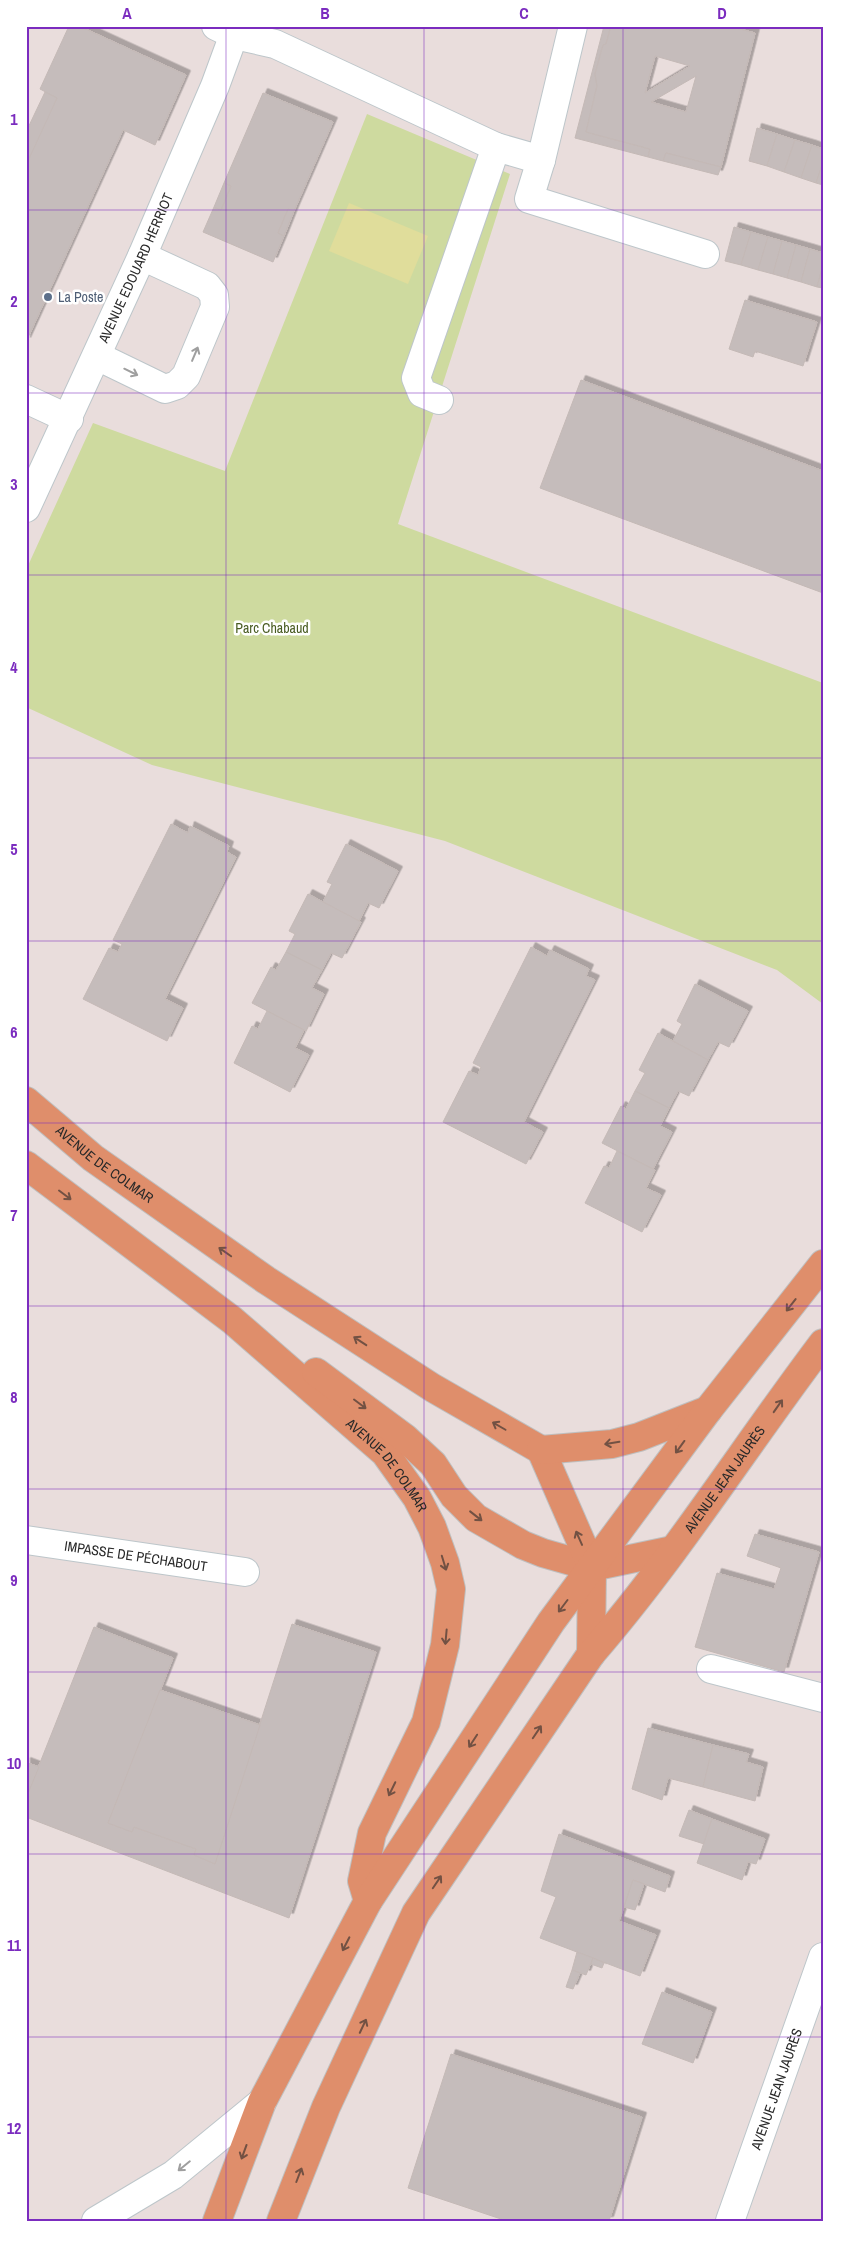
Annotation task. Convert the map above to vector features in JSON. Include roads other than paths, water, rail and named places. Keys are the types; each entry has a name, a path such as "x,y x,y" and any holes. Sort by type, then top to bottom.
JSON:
{"main road":[{"name":"AVENUE DE COLMAR","path":"26,1101 93,1158 266,1280 433,1388 541,1450"},
{"name":"AVENUE DE COLMAR","path":"26,1165 232,1320 385,1453 417,1498 432,1527 451,1589 446,1645 426,1722 372,1833 362,1881 368,1901"},
{"path":"217,2221 262,2102 368,1901 551,1622 708,1410 822,1266"},
{"path":"232,1320 304,1362 406,1438 433,1464 454,1496 476,1518 529,1548 592,1567 673,1550"},
{"name":"AVENUE JEAN JAURÈS","path":"281,2221 326,2107 416,1913 591,1654 625,1614 673,1550 823,1343"},
{"path":"591,1654 592,1567 541,1450 612,1444 639,1438 708,1410"}],"street":[{"path":"573,26 541,160 529,199 705,254"},
{"path":"230,29 274,44 496,147 541,160"},
{"name":"AVENUE EDOUARD HERRIOT","path":"26,508 142,256 230,29"},
{"path":"439,400 422,392 416,378 496,147"},
{"path":"97,356 165,389 177,385 186,376 215,307 214,296 207,286 142,256"},
{"path":"26,399 68,419"},
{"name":"IMPASSE DE PÉCHABOUT","path":"26,1540 245,1572"},
{"path":"711,1669 823,1698"},
{"name":"AVENUE JEAN JAURÈS","path":"730,2221 823,1957"},
{"path":"96,2221 173,2175 262,2102"}],"place":[{"name":"La Poste","path":"48,297"}],"park label":[{"name":"Parc Chabaud","path":"272,628"}]}
